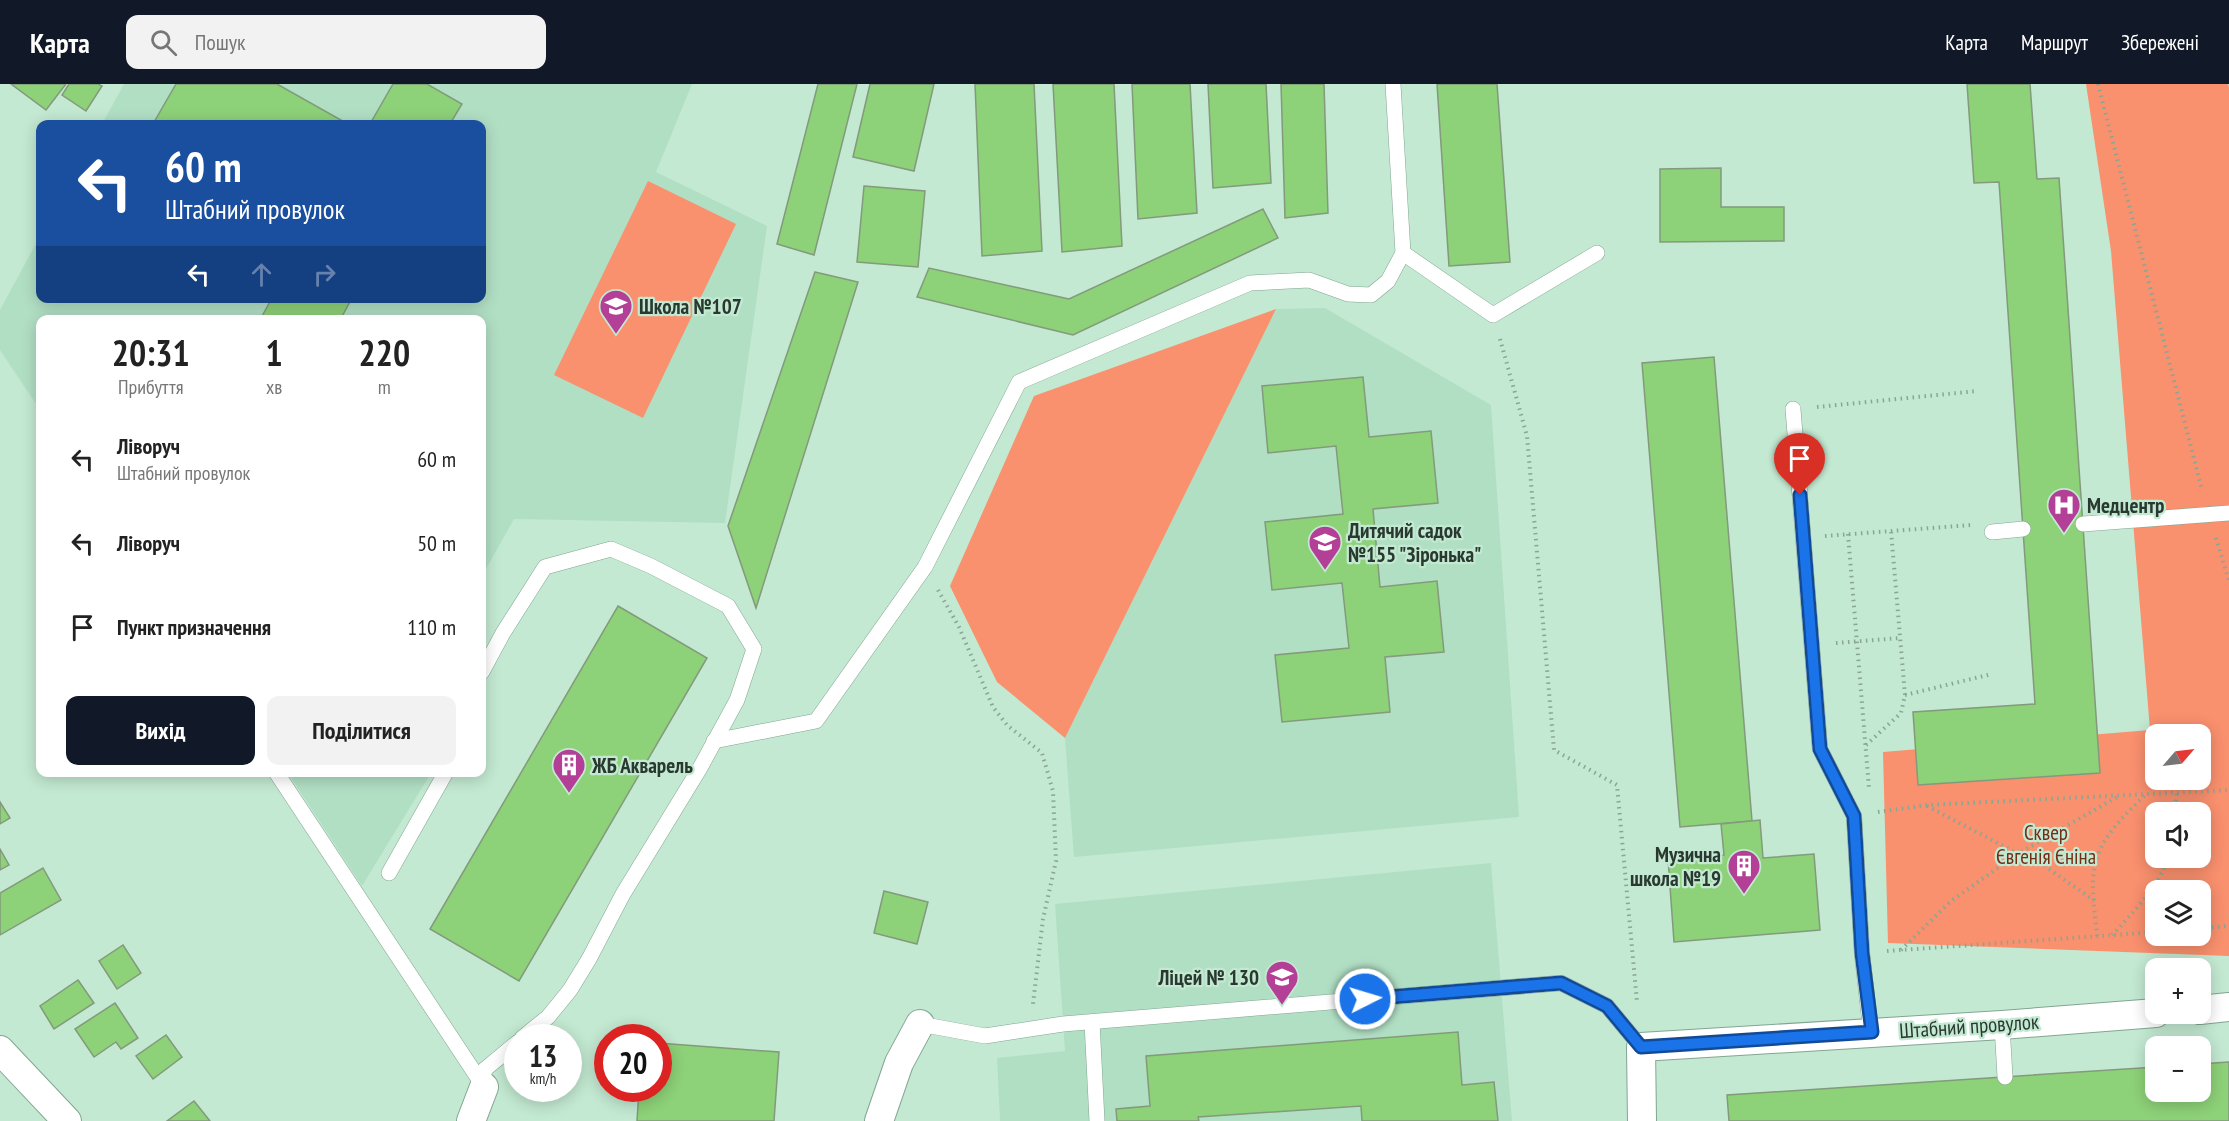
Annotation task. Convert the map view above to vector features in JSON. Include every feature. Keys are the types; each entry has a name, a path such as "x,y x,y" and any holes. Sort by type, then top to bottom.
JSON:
{"street":[{"path":"2211,1009 2229,1007"},
{"name":"Штабний провулок","path":"1641,1047 2145,1014"},
{"path":"879,1121 900,1063 921,1024"},
{"path":"1641,1047 1642,1121"},
{"path":"0,1050 67,1121"},
{"path":"471,1121 484,1087"}],"lane":[{"path":"714,741 816,721 925,567 1019,382 1250,283 1309,280 1348,294 1371,295 1388,281 1403,253 1393,84"},
{"path":"1403,253 1493,315 1597,253"},
{"path":"1793,410 1820,749 1854,816 1862,953 1872,1032"},
{"path":"2083,524 2229,513"},
{"path":"1986,528 2023,530"},
{"path":"486,665 545,567 611,549 651,566 728,606 754,649 737,700 714,741 623,894 589,959 548,1017 539,1024"},
{"path":"279,777 484,1087"},
{"path":"389,873 443,777"},
{"path":"921,1024 985,1036 1092,1022 1561,983 1607,1006 1641,1047"},
{"path":"1092,1022 1097,1121"},
{"path":"2002,1025 2005,1077"},
{"path":"484,1087 484,1070 504,1054"}],"path":[{"path":"2098,84 2209,515 2229,581"},
{"path":"1493,315 1527,436 1554,750 1617,785 1641,1047"},
{"path":"1793,410 1977,391"},
{"path":"1804,538 1891,531 1986,528"},
{"path":"1866,745 1901,713 1905,695 1891,531"},
{"path":"1848,534 1871,813"},
{"path":"925,567 959,627 993,707 1007,725 1042,753 1053,791 1056,861 1043,919 1030,1029"},
{"path":"1812,645 1900,639"},
{"path":"1905,695 1992,674"},
{"path":"1854,816 1927,806 2229,790"},
{"path":"2175,802 2176,793"},
{"path":"2097,936 2094,875 2097,857 2116,825 2146,795"},
{"path":"1900,950 1951,901 2019,852 2120,796"},
{"path":"1927,806 2029,855 2095,901"},
{"path":"2112,935 2165,868"},
{"path":"2211,927 2229,926"},
{"path":"1862,953 2145,933"}],"shaded area":[{"name":"Школа №107","path":"124,84 692,84 656,172 767,226 725,523 514,519 486,569 486,315 36,315 36,404 0,350 0,310 36,243 36,303 486,303 486,120 104,120"},
{"name":"Дитячий садок №155 \"Зіронька\"","path":"1325,308 1491,405 1519,817 1074,857 1065,738 1276,309"},
{"path":"291,777 429,777 362,886"},
{"name":"Ліцей № 130","path":"1491,863 1512,1121 1000,1121 997,1058 1065,1051 1055,904"}],"green space":[{"name":"Сквер Євгенія Єніна","path":"2086,84 2228,84 2229,956 1888,943 1883,752 2145,730 2145,790 2211,790 2211,724 2150,724 2111,251"},
{"path":"648,181 736,224 643,418 554,375"},
{"path":"1276,309 1065,738 997,682 950,586 1034,396"}],"building":[{"path":"11,84 66,84 46,110"},
{"path":"69,84 102,86 86,111 62,95"},
{"path":"176,84 277,84 341,120 155,120"},
{"path":"393,84 427,84 462,104 452,120 372,120"},
{"path":"818,84 857,84 814,255 777,244"},
{"path":"870,84 934,84 914,171 853,157"},
{"path":"975,84 1034,84 1042,251 982,256"},
{"path":"1053,84 1114,84 1122,246 1062,252"},
{"path":"1132,84 1190,84 1197,213 1138,219"},
{"path":"1208,84 1266,84 1271,183 1213,188"},
{"path":"1281,84 1324,84 1328,213 1285,218"},
{"path":"1437,84 1497,84 1510,262 1449,266"},
{"path":"1967,84 2030,84 2037,179 2059,178 2100,773 1918,785 1913,712 2035,704 1999,182 1974,183"},
{"path":"1721,168 1721,207 1784,207 1784,241 1660,242 1660,169"},
{"path":"864,186 925,191 918,267 857,262"},
{"path":"1263,209 1278,238 1073,335 917,297 929,268 1069,299"},
{"path":"815,272 858,282 756,608 728,526"},
{"path":"269,303 349,303 343,315 263,315"},
{"path":"1714,357 1752,821 1680,827 1642,363"},
{"path":"1363,377 1369,437 1431,431 1438,503 1373,509 1380,587 1437,581 1444,652 1385,657 1390,712 1282,722 1275,655 1349,648 1342,583 1272,590 1265,522 1343,514 1336,446 1268,453 1262,386"},
{"name":"ЖБ Акварель","path":"618,606 707,658 519,981 430,929"},
{"path":"0,802 10,818 0,824"},
{"name":"Музична школа №19","path":"1760,820 1763,858 1814,854 1820,930 1674,942 1668,859 1724,855 1721,824"},
{"path":"0,849 9,865 0,870"},
{"path":"43,868 61,900 0,935 0,893"},
{"path":"884,891 928,902 917,944 874,933"},
{"path":"123,945 141,973 117,989 99,961"},
{"path":"78,980 94,1003 54,1029 40,1006"},
{"path":"115,1003 138,1038 121,1049 116,1042 94,1057 75,1029"},
{"path":"1458,1032 1462,1085 1494,1082 1498,1121 1362,1121 1361,1106 1198,1117 1199,1121 1117,1121 1116,1109 1150,1106 1146,1056"},
{"path":"166,1035 182,1057 153,1079 136,1056"},
{"path":"672,1044 779,1052 774,1121 637,1121 638,1102 672,1102"},
{"path":"2229,1062 2229,1121 1729,1121 1727,1095 2145,1068 2145,1102 2211,1102 2211,1063"},
{"path":"194,1101 210,1121 167,1121"}],"place":[{"name":"Школа №107","path":"616,335"},
{"name":"Медцентр","path":"2064,534"},
{"name":"Дитячий садок №155 \"Зіронька\"","path":"1325,571"},
{"name":"ЖБ Акварель","path":"569,794"},
{"name":"Музична школа №19","path":"1744,895"},
{"name":"Ліцей № 130","path":"1282,1006"}],"route":[{"path":"1365,999 1561,983 1607,1006 1641,1047 1872,1032 1862,953 1854,816 1820,749 1800,495"}]}
